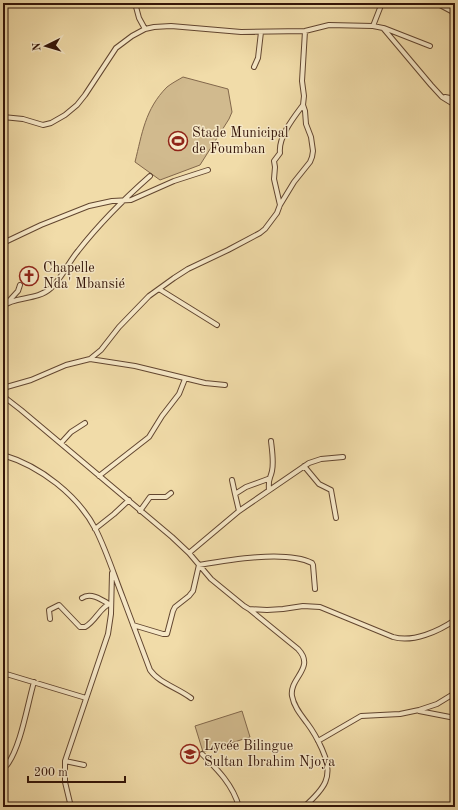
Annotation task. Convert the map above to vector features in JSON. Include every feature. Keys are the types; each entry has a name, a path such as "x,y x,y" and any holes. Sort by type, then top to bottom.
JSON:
{"street":[{"path":"135,3 139,18 146,29"},
{"path":"373,26 382,3"},
{"path":"430,3 440,5 455,13"},
{"path":"3,117 23,119 46,124 51,123 77,105 116,48 132,36 146,29 164,26 236,32 305,32 329,25 373,26 383,28 430,46"},
{"path":"383,28 442,97 455,105"},
{"path":"254,67 260,49 261,32"},
{"path":"90,359 101,350 119,327 143,302 159,289 188,269 260,233 265,229 277,213 280,204 294,182 310,162 313,151 311,137 306,124 303,104 304,96 302,81 305,32"},
{"path":"442,97 455,99"},
{"path":"280,204 274,179 274,161 280,153 279,146 287,128 303,104"},
{"path":"3,243 41,225 89,206 131,200 174,181 208,170"},
{"path":"7,302 41,295 53,287 78,250 121,202 150,176"},
{"path":"3,306 18,292 20,285"},
{"path":"159,289 217,325"},
{"path":"3,388 31,380 66,365 90,359 135,366 185,379 225,385"},
{"path":"99,476 149,437 162,416 179,394 185,379"},
{"path":"3,396 129,500 189,554 216,584 298,649 303,656 304,664 292,694 297,709 318,741 326,757 328,767 328,774 324,785 304,807"},
{"path":"61,443 71,432 85,423"},
{"path":"269,490 268,479 273,465 270,441"},
{"path":"3,455 32,468 48,478 77,503 95,528 105,550 150,670 154,675 191,698"},
{"path":"189,554 239,511 304,466 316,460 343,457"},
{"path":"304,466 319,484 331,490 336,518"},
{"path":"236,494 246,487 268,479"},
{"path":"232,480 239,511"},
{"path":"140,510 152,496 166,497 171,493"},
{"path":"95,528 114,514 129,500"},
{"path":"199,565 278,556 291,557 312,563 315,589"},
{"path":"133,626 167,634 173,611 193,591 199,565"},
{"path":"71,807 65,782 65,761 108,634 112,571"},
{"path":"82,598 86,595 90,595 110,603"},
{"path":"50,619 49,610 59,605 80,627 85,627 95,619 104,607 110,603"},
{"path":"249,609 276,610 303,606 320,607 401,639 423,635 455,620"},
{"path":"3,673 86,698"},
{"path":"7,765 12,758 22,728 34,682"},
{"path":"318,741 361,716 400,714 419,710 440,702 455,693"},
{"path":"419,710 455,718"},
{"path":"202,754 218,770 232,788 239,807"},
{"path":"65,761 84,765"}],"shaded area":[{"name":"Stade Municipal de Foumban","path":"183,77 228,89 232,112 200,165 160,180 135,162 145,122 154,104 167,87"},
{"path":"242,711 250,737 203,752 195,726"}],"place":[{"name":"Stade Municipal de Foumban","path":"178,141"},
{"name":"Chapelle Nda' Mbansié","path":"29,276"},
{"name":"Lycée Bilingue Sultan Ibrahim Njoya","path":"190,754"}]}
